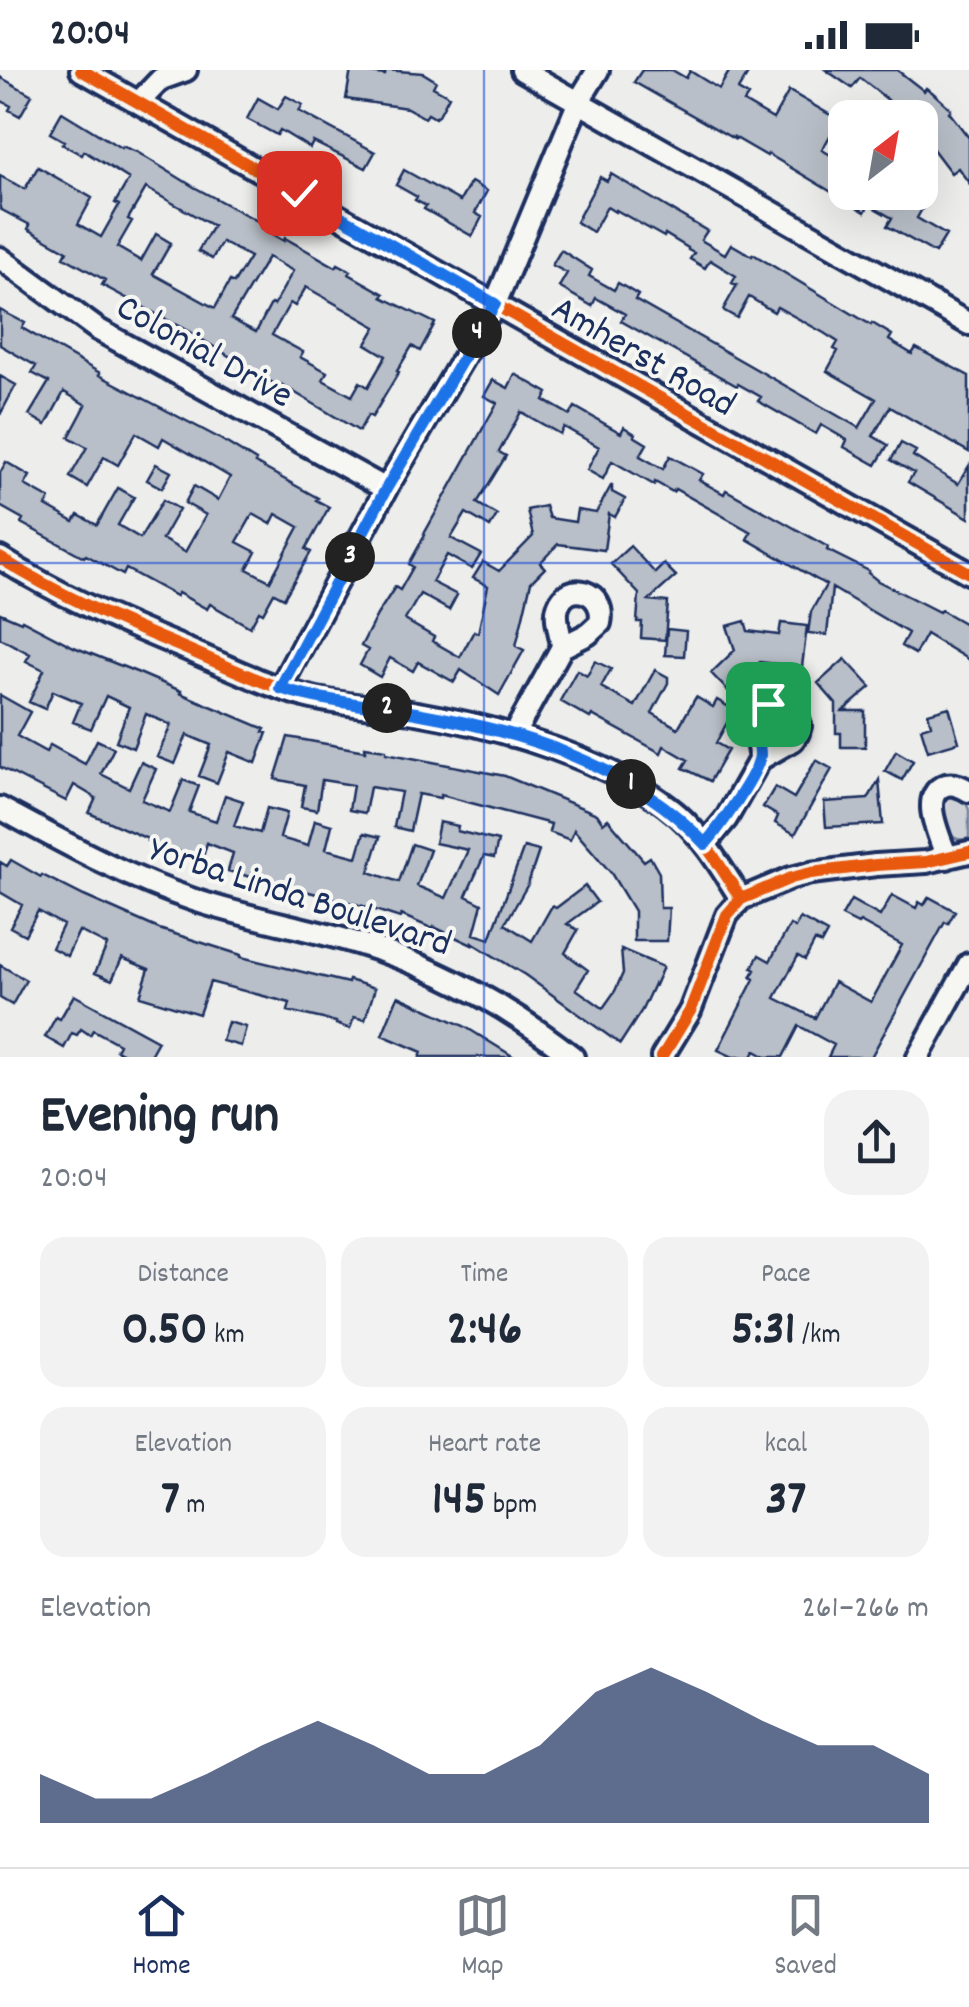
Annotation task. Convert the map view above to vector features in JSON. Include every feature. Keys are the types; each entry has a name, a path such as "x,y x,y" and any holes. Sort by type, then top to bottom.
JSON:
{"street":[{"name":"Amherst Road","path":"81,70 969,573"},
{"path":"139,102 160,79 186,70"},
{"path":"522,70 969,324"},
{"path":"280,688 386,489 495,304 580,101 598,70"},
{"name":"Colonial Drive","path":"0,258 97,329 386,489"},
{"path":"0,558 32,578 137,628 280,688 309,698 422,714 514,736 575,758 637,787 676,814 705,844 741,899"},
{"path":"514,736 562,646"},
{"path":"705,844 726,819 760,759"},
{"path":"948,858 931,810 932,801 945,785 954,784 969,791"},
{"name":"Yorba Linda Boulevard","path":"0,808 146,882 255,918 357,943 448,977 482,994 573,1057"},
{"path":"662,1057 690,1011 728,916 741,899 811,873 926,862 969,852"},
{"path":"918,1057 969,964"}],"shaded area":[{"path":"950,792 964,797 969,810 969,838 956,838 943,823 939,802"}],"building":[{"path":"351,70 385,75 386,70 423,73 436,81 433,87 449,96 435,118 428,114 425,118 407,108 346,99"},
{"path":"642,70 672,70 686,78 690,71 719,89 730,70 750,70 738,90 748,96 744,102 773,119 789,91 828,114 828,139 822,150 828,153 828,190 768,154 634,82"},
{"path":"826,70 897,70 924,91 926,88 932,92 951,109 949,112 969,138 969,183 958,168 951,173 938,156 938,100 888,100 860,78 852,88"},
{"path":"0,77 32,95 20,116 0,100"},
{"path":"286,96 303,105 299,111 375,152 366,168 313,142 310,148 280,130 277,135 247,119 258,98 278,109"},
{"path":"62,112 263,224 261,228 284,241 285,238 336,267 338,264 351,271 349,274 384,294 382,297 435,323 420,351 412,346 372,417 368,415 359,431 102,285 105,280 64,257 67,251 0,209 0,176 25,189 38,167 92,198 78,224 101,237 129,179 84,151 82,155 62,144 64,141 50,133","holes":["146,188 213,226 198,251 212,259 222,242 250,257 215,308 153,274 171,243 156,234 141,261 117,247","268,257 293,271 256,332 231,319","306,287 376,327 366,344 386,356 368,387 360,382 352,396 323,380 327,372 300,357 303,352 272,335 290,303 295,306"]},
{"path":"404,170 460,201 471,182 487,191 475,213 482,217 472,236 424,209 426,206 415,200 417,197 396,185"},
{"path":"611,174 707,231 701,240 725,254 731,244 753,254 892,335 889,340 912,354 916,348 969,376 969,452 890,407 873,436 888,445 876,465 844,447 847,440 821,425 816,434 758,401 761,397 621,321 625,314 596,298 592,306 559,287 567,273 552,265 561,250 592,270 589,276 614,290 618,283 638,295 635,300 859,428 876,399 827,371 838,351 834,349 838,342 824,333 777,307 774,312 749,297 737,318 723,310 737,285 732,283 736,276 710,260 705,268 690,259 694,253 688,248 607,207 593,232 576,222 600,177 607,181"},
{"path":"878,210 921,210 917,218 946,235 935,253 887,226 892,218"},
{"path":"0,310 99,375 217,437 329,507 306,549 311,552 284,598 274,593 250,627 210,604 207,609 126,569 123,575 84,557 21,523 23,519 0,506 0,473 6,462 30,476 25,485 50,499 46,506 74,522 78,515 97,525 118,488 134,497 118,525 140,538 163,500 179,509 162,539 185,552 206,515 185,503 194,486 218,500 230,477 163,438 159,446 136,433 118,465 104,457 87,487 70,477 87,447 69,437 86,405 64,392 46,425 29,415 49,382 32,373 36,366 0,345","holes":["253,514 271,524 276,514 299,527 270,581 247,569 256,552 237,542"]},
{"path":"515,374 548,393 544,400 570,415 575,407 621,433 624,427 635,434 647,444 640,456 663,469 670,456 703,474 699,480 724,494 726,490 869,571 878,581 969,626 969,660 926,634 915,654 901,646 908,633 832,588 827,635 808,633 811,612 826,585 747,539 751,532 675,489 673,492 655,482 654,485 612,461 603,479 587,470 599,447 564,427 560,434 521,412 499,452 506,456 477,503 497,515 490,527 466,513 451,538 481,554 472,569 447,555 432,582 457,595 449,610 420,594 405,620 460,657 474,631 478,633 488,586 473,578 483,562 499,571 533,536 527,510 545,506 549,518 575,522 577,510 596,513 612,484 612,492 625,499 615,517 609,514 604,550 558,544 540,563 545,568 531,582 516,646 524,650 499,695 461,670 454,682 418,662 413,671 390,658 380,677 360,665 368,650 361,646 377,615 395,587 400,590 424,534 497,403 484,396 493,380 508,388"},
{"path":"0,376 16,385 0,415"},
{"path":"901,443 916,451 913,456 958,484 969,466 969,518 908,482 914,473 891,460"},
{"path":"156,464 171,472 162,488 147,480"},
{"path":"630,546 655,573 664,564 676,576 649,600 668,602 665,640 641,638 642,622 637,622 639,594 611,564"},
{"path":"0,613 265,729 256,763 229,752 217,783 199,776 211,745 187,735 175,764 157,757 171,725 146,714 133,748 116,741 129,707 106,696 91,729 73,722 81,703 53,691 45,709 29,702 44,670 26,661 30,654 0,638"},
{"path":"745,621 748,631 779,635 781,623 807,626 802,667 760,662 729,692 711,673 735,650 727,626"},
{"path":"667,629 686,631 684,656 665,655"},
{"path":"845,659 871,687 843,711 865,711 865,747 841,747 841,733 836,733 836,704 818,683"},
{"path":"595,661 611,669 601,687 635,706 655,670 668,677 652,713 678,728 696,697 713,707 717,700 734,710 716,743 728,750 710,781 683,768 688,760 664,746 661,753 560,701 577,670 587,676"},
{"path":"0,695 30,712 17,736 46,752 50,745 85,764 97,740 114,748 101,774 129,788 141,762 156,769 142,800 170,812 183,780 199,786 189,812 216,821 225,795 243,801 234,826 260,833 267,808 287,813 280,838 308,846 315,820 332,825 326,849 357,857 364,833 380,837 369,872 399,882 412,844 430,850 417,886 446,898 468,850 435,843 439,822 458,826 457,831 498,841 494,858 484,856 466,896 482,904 474,934 490,939 524,847 539,851 528,884 505,924 532,941 552,906 556,908 585,886 597,902 567,924 578,930 565,953 588,970 576,989 603,1008 623,973 621,949 663,967 620,1044 525,975 472,943 401,915 400,918 228,871 233,853 207,843 202,860 165,849 89,813 96,798 74,785 66,801 0,767"},
{"path":"949,707 959,742 928,751 921,728 931,725 928,713"},
{"path":"288,737 365,751 365,747 386,750 505,776 597,814 603,823 608,819 644,861 650,857 659,873 660,908 669,908 667,941 634,941 634,911 611,873 574,830 570,840 549,832 551,824 441,795 440,798 418,794 410,831 394,827 401,792 370,787 365,813 349,810 353,785 322,780 317,810 301,807 305,785 275,779"},
{"path":"896,751 913,761 902,780 885,771"},
{"path":"816,760 832,769 795,834 775,823 778,816 763,807 775,787 794,798"},
{"path":"879,780 883,824 826,827 824,802 868,799"},
{"path":"11,860 159,929 241,957 375,988 365,1020 354,1017 350,1029 288,1011 290,1003 210,982 199,1014 140,996 149,969 122,958 112,980 95,973 107,945 79,931 67,956 52,948 63,925 38,911 25,935 10,927 22,905 0,892 0,862 7,866"},
{"path":"892,895 916,908 929,897 955,911 948,924 945,922 871,1057 828,1057 834,1045 799,1026 783,1057 766,1057 755,1051 752,1057 733,1057 718,1050 754,979 752,968 759,955 770,961 790,925 795,928 800,918 827,933 821,944 815,941 805,960 798,956 775,998 815,1018 834,982 871,1002 902,945 842,916 851,900 880,916"},
{"path":"0,965 26,980 12,1005 0,998"},
{"path":"74,995 158,1041 149,1057 129,1057 116,1050 119,1044 93,1030 90,1035 81,1029 77,1035 72,1033 64,1048 45,1037"},
{"path":"398,996 464,1026 514,1057 420,1057 422,1052 382,1035"},
{"path":"228,1022 246,1027 241,1046 222,1041"}],"cycle path":[{"path":"81,70 969,573"},
{"path":"0,558 90,607 289,691 483,727 554,749 621,777 687,823 741,899"},
{"path":"662,1057 690,1011 727,915 741,899 811,873 926,862 969,852"}],"route":[{"path":"299,193 495,304 386,489 280,688 309,698 472,725 554,749 637,787 676,814 705,844 726,819 760,759 756,720 768,704"}]}
